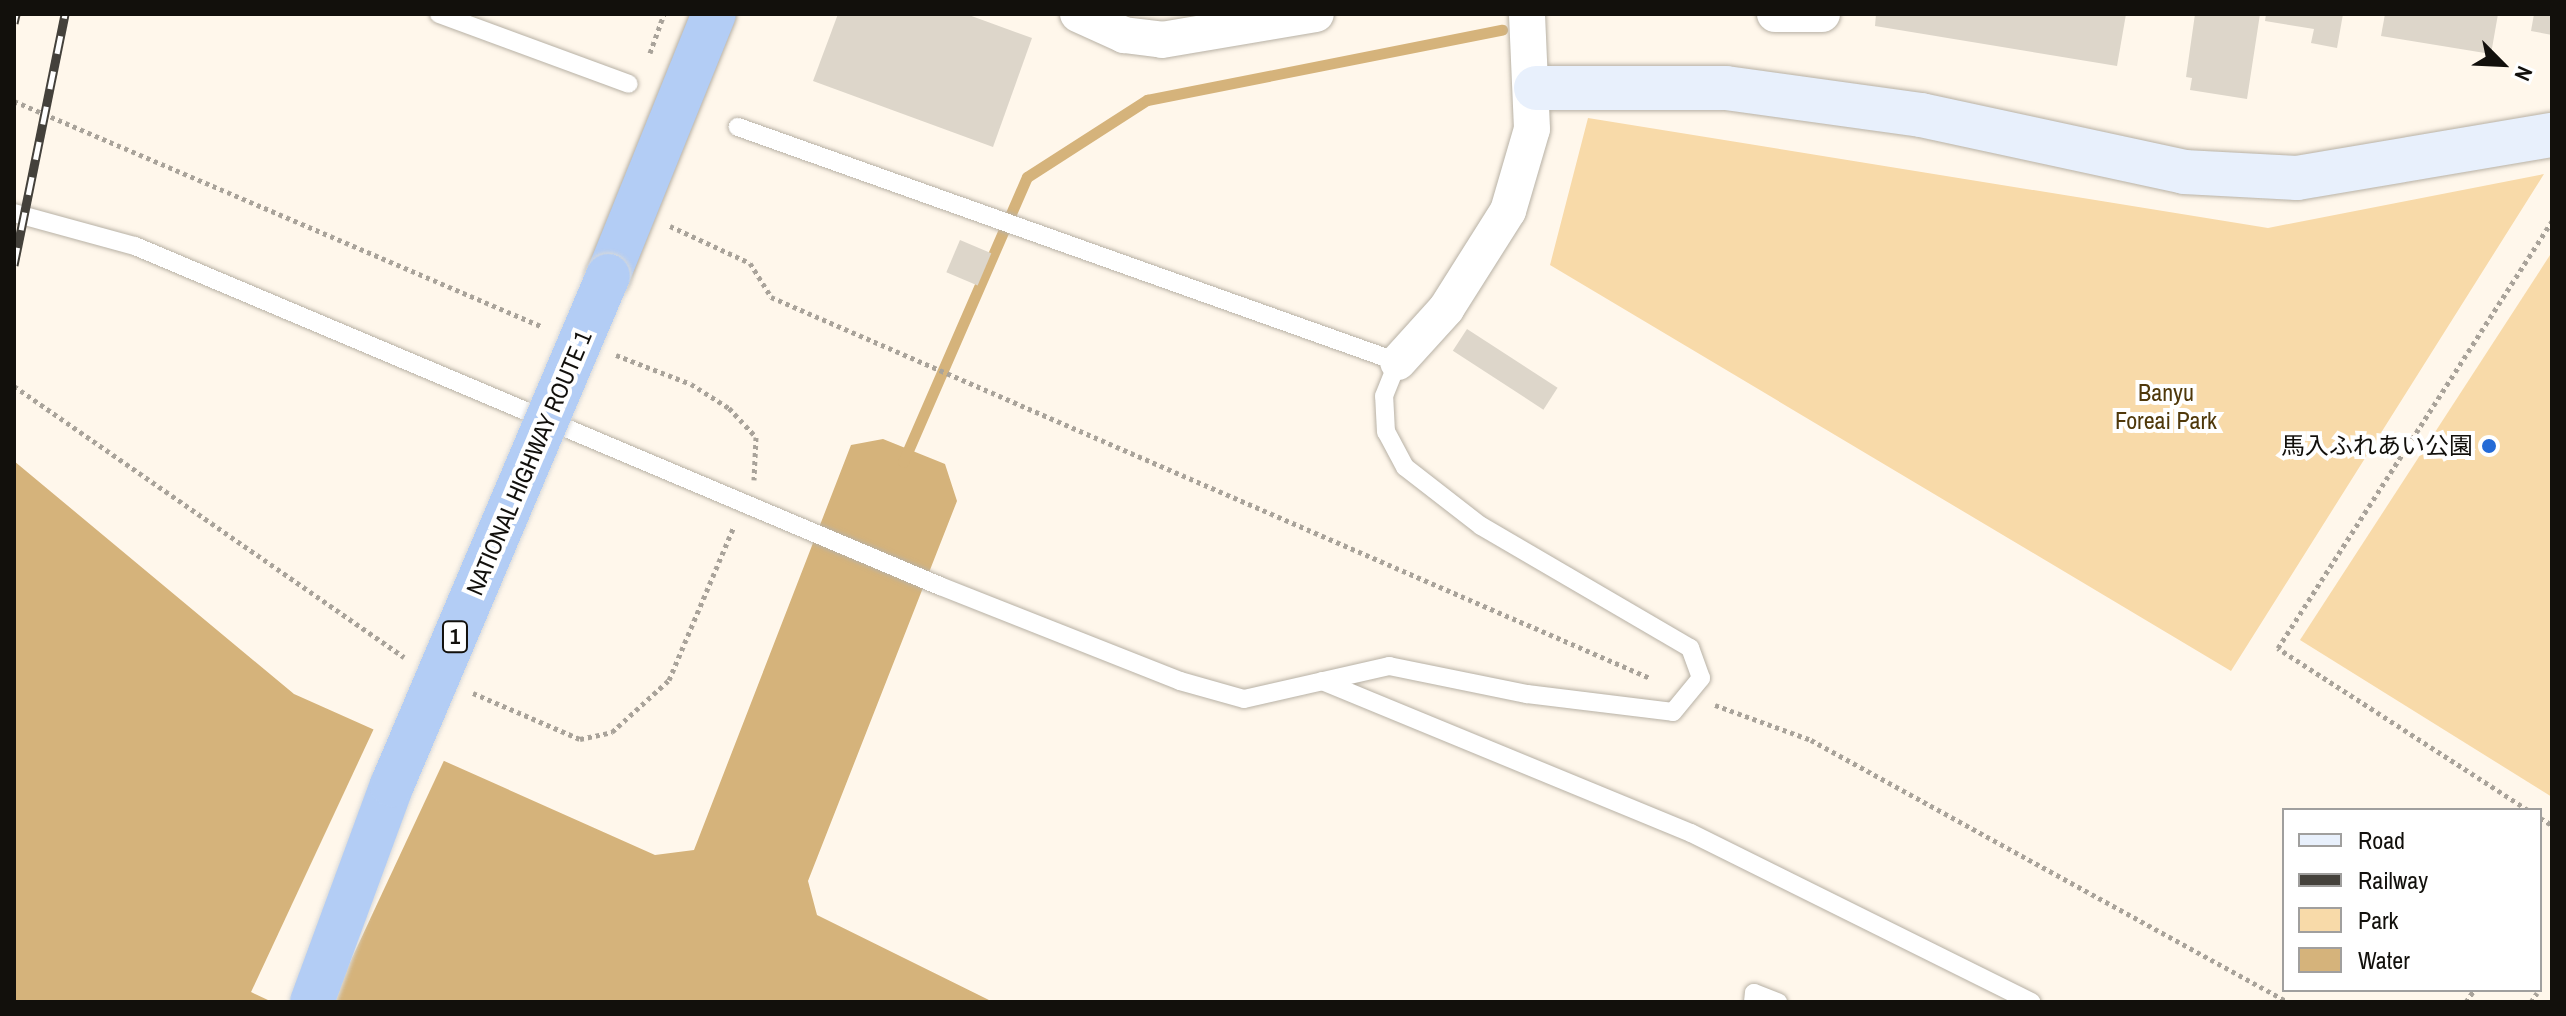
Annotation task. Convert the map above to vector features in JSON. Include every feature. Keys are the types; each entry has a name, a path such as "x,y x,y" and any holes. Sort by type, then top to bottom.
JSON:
{"highway":[{"name":"NATIONAL HIGHWAY ROUTE 1","path":"312,1002 392,785 608,276 714,14"}],"street":[{"path":"1078,14 1124,35 1162,40 1316,14"},
{"path":"1398,362 1446,309 1508,211 1532,129 1536,88 1527,14"},
{"path":"1775,14 1822,14"},
{"path":"1536,88 1726,88 1921,115 2184,172 2297,178 2552,135"}],"lane":[{"path":"439,14 629,84"},
{"path":"14,213 135,246 940,586 1180,681 1244,699 1355,670 1426,669 1527,694 1673,712 1701,678 1690,648 1493,534 1405,467 1386,432 1384,396 1398,362 738,127"},
{"path":"1322,681 1691,833 2003,996 2031,1002"},
{"path":"1753,1002 1754,993 1778,1002"}],"path":[{"path":"14,101 547,328"},
{"path":"656,220 750,263 771,297 968,383"},
{"path":"2525,808 2278,648 2552,221"},
{"path":"467,690 580,739 612,732 639,714 669,680 759,469 756,437 691,384 605,351"},
{"path":"14,386 412,661"},
{"path":"2531,1002 2537,993"}],"green space":[{"name":"Banyu Foreai Park","path":"1588,118 2268,228 2544,174 2231,671 1550,265"},
{"name":"馬入ふれあい公園","path":"2552,252 2552,797 2300,640"}],"water":[{"path":"883,439 945,464 957,501 808,881 817,915 993,1002 14,1002 14,461 294,694 655,855 694,850 851,445"}],"pier":[{"path":"377,722 447,755 331,1002 272,1002 251,992"}],"building":[{"path":"838,14 966,14 1032,38 993,147 813,81"},
{"path":"1876,14 2126,14 2117,66 1875,26"},
{"path":"2195,14 2260,14 2247,99 2190,90 2192,78 2186,77"},
{"path":"2266,14 2343,14 2337,48 2311,43 2314,29 2265,21"},
{"path":"2385,14 2498,14 2491,54 2381,36"},
{"path":"2534,14 2552,14 2552,35 2531,31"},
{"path":"960,240 991,253 978,286 946,272"},
{"path":"1467,329 1558,388 1543,410 1453,351"}],"waterway":[{"path":"903,462 1027,177 1147,100 1502,30"}],"railway":[{"path":"14,23 16,14"},
{"path":"14,265 65,14"}],"place":[{"name":"馬入ふれあい公園","path":"2489,446"}]}
